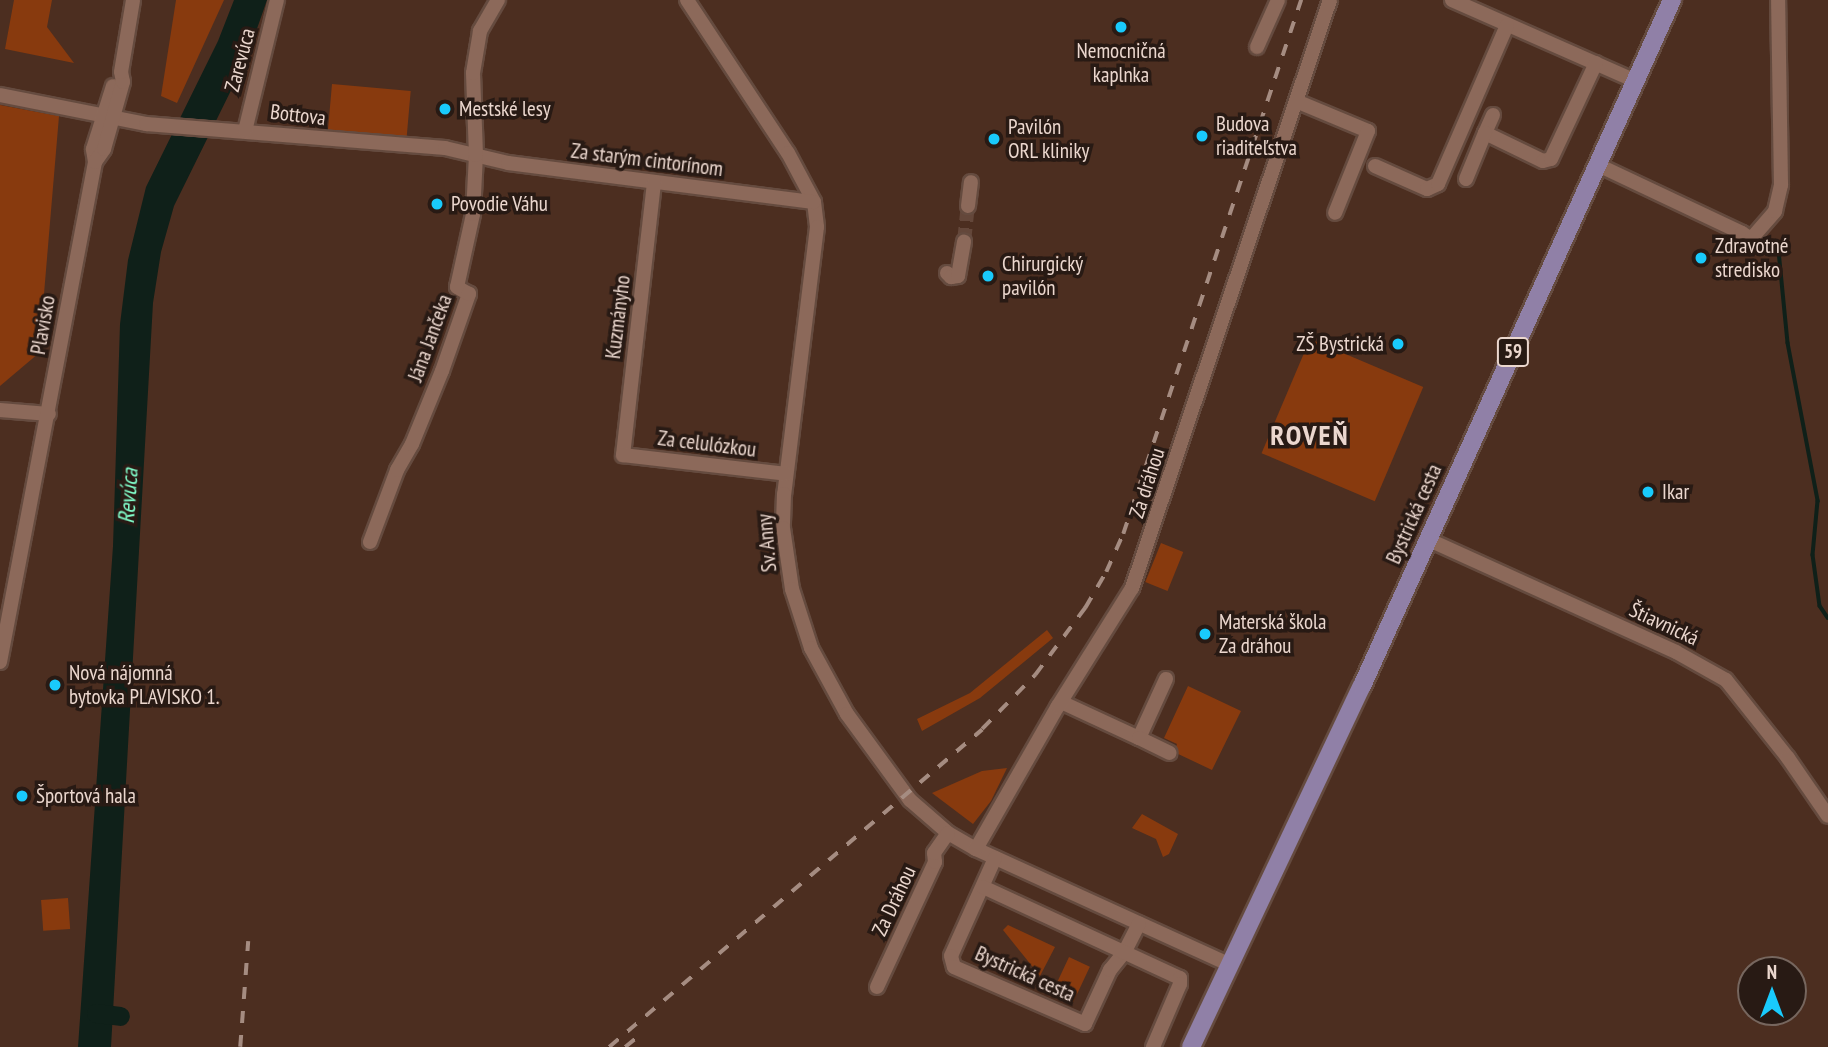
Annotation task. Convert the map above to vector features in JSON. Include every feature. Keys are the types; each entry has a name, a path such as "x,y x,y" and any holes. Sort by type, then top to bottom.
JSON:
{"main road":[{"name":"Bystrická cesta","path":"1191,1047 1427,539 1672,0"}],"street":[{"name":"Plavisko","path":"0,662 95,162 93,149 109,118 115,82 121,72 133,0"},
{"name":"Zarevúca","path":"245,131 277,0"},
{"path":"476,155 472,104 475,51 480,31 498,0"},
{"path":"687,0 795,165 814,202"},
{"path":"1257,47 1278,0"},
{"name":"Za dráhou","path":"976,849 1061,702 1132,588 1330,0"},
{"path":"1452,0 1636,81"},
{"path":"1598,165 1751,239 1776,211 1782,185 1778,0"},
{"path":"1377,167 1427,188 1438,184 1507,24"},
{"path":"1485,133 1543,161 1551,159 1596,63"},
{"name":"Bottova","path":"0,95 109,118 336,141 445,148 476,155"},
{"path":"1296,101 1368,131 1335,213"},
{"path":"1466,179 1493,114"},
{"name":"Za starým cintorínom","path":"476,155 508,163 814,202"},
{"name":"Jána Jančeka","path":"370,542 397,470 412,444 469,294 457,287 472,214 476,155"},
{"path":"968,206 971,182"},
{"name":"Kuzmányho","path":"623,455 654,183"},
{"name":"Sv. Anny","path":"814,202 817,227 786,474 783,528 792,589 811,648 847,714 893,779 920,811 948,833"},
{"path":"947,273 951,277 958,276 964,242"},
{"path":"0,411 49,414"},
{"name":"Za celulózkou","path":"623,455 786,474"},
{"name":"Štiavnická","path":"1427,539 1676,652 1726,680 1788,758 1828,816"},
{"path":"1139,738 1166,679"},
{"path":"1061,702 1170,753"},
{"path":"948,833 995,858 1230,965"},
{"name":"Za Dráhou","path":"877,987 935,862 934,853 948,833"},
{"name":"Bystrická cesta","path":"995,858 951,956 954,967 1085,1024 1110,970 1124,953 1139,924"},
{"path":"983,887 1180,978 1180,984 1153,1047"}],"shaded area":[{"path":"14,0 52,0 47,27 74,63 5,49"},
{"path":"176,0 224,0 177,103 161,96"},
{"path":"332,84 411,91 407,138 328,131"},
{"path":"0,105 59,116 39,353 0,386"},
{"path":"1310,339 1423,387 1375,501 1262,453"},
{"path":"1161,543 1183,552 1168,591 1145,582"},
{"path":"1047,630 1053,638 980,698 922,731 917,719 970,693"},
{"path":"1188,686 1241,711 1212,770 1174,752 1177,744 1164,738"},
{"path":"1007,768 991,801 973,824 932,793 982,771"},
{"path":"1142,814 1178,834 1169,854 1163,857 1156,839 1132,828"},
{"path":"68,898 70,929 43,931 41,900"},
{"path":"1008,925 1055,947 1040,976 1003,930"},
{"path":"1069,957 1090,967 1073,1002 1053,992"}],"water":[{"path":"234,0 267,0 246,60 174,206 161,252 153,303 111,1047 78,1047 113,546 120,324 128,260 146,187 218,41"}],"waterway":[{"path":"1779,251 1788,343 1818,501 1813,555 1820,606 1828,618"},
{"name":"Revúca","path":"96,1013 120,1016"}],"tunnel":[{"path":"964,242 968,206"}],"railway":[{"path":"609,1047 982,729 1035,675 1085,608 1106,572 1123,534 1301,0"},
{"path":"240,1047 248,941"},
{"path":"625,1047 642,1033"}],"place":[{"name":"Nemocničná kaplnka","path":"1121,27"},
{"name":"Mestské lesy","path":"445,109"},
{"name":"Budova riaditeľstva","path":"1202,136"},
{"name":"Pavilón ORL kliniky","path":"994,139"},
{"name":"Povodie Váhu","path":"437,204"},
{"name":"Zdravotné stredisko","path":"1701,258"},
{"name":"Chirurgický pavilón","path":"988,276"},
{"name":"ZŠ Bystrická","path":"1398,344"},
{"name":"Ikar","path":"1648,492"},
{"name":"Materská škola Za dráhou","path":"1205,634"},
{"name":"Nová nájomná bytovka PLAVISKO 1.","path":"55,685"},
{"name":"Športová hala","path":"22,796"}],"district":[{"name":"ROVEŇ","path":"1310,435"}]}
